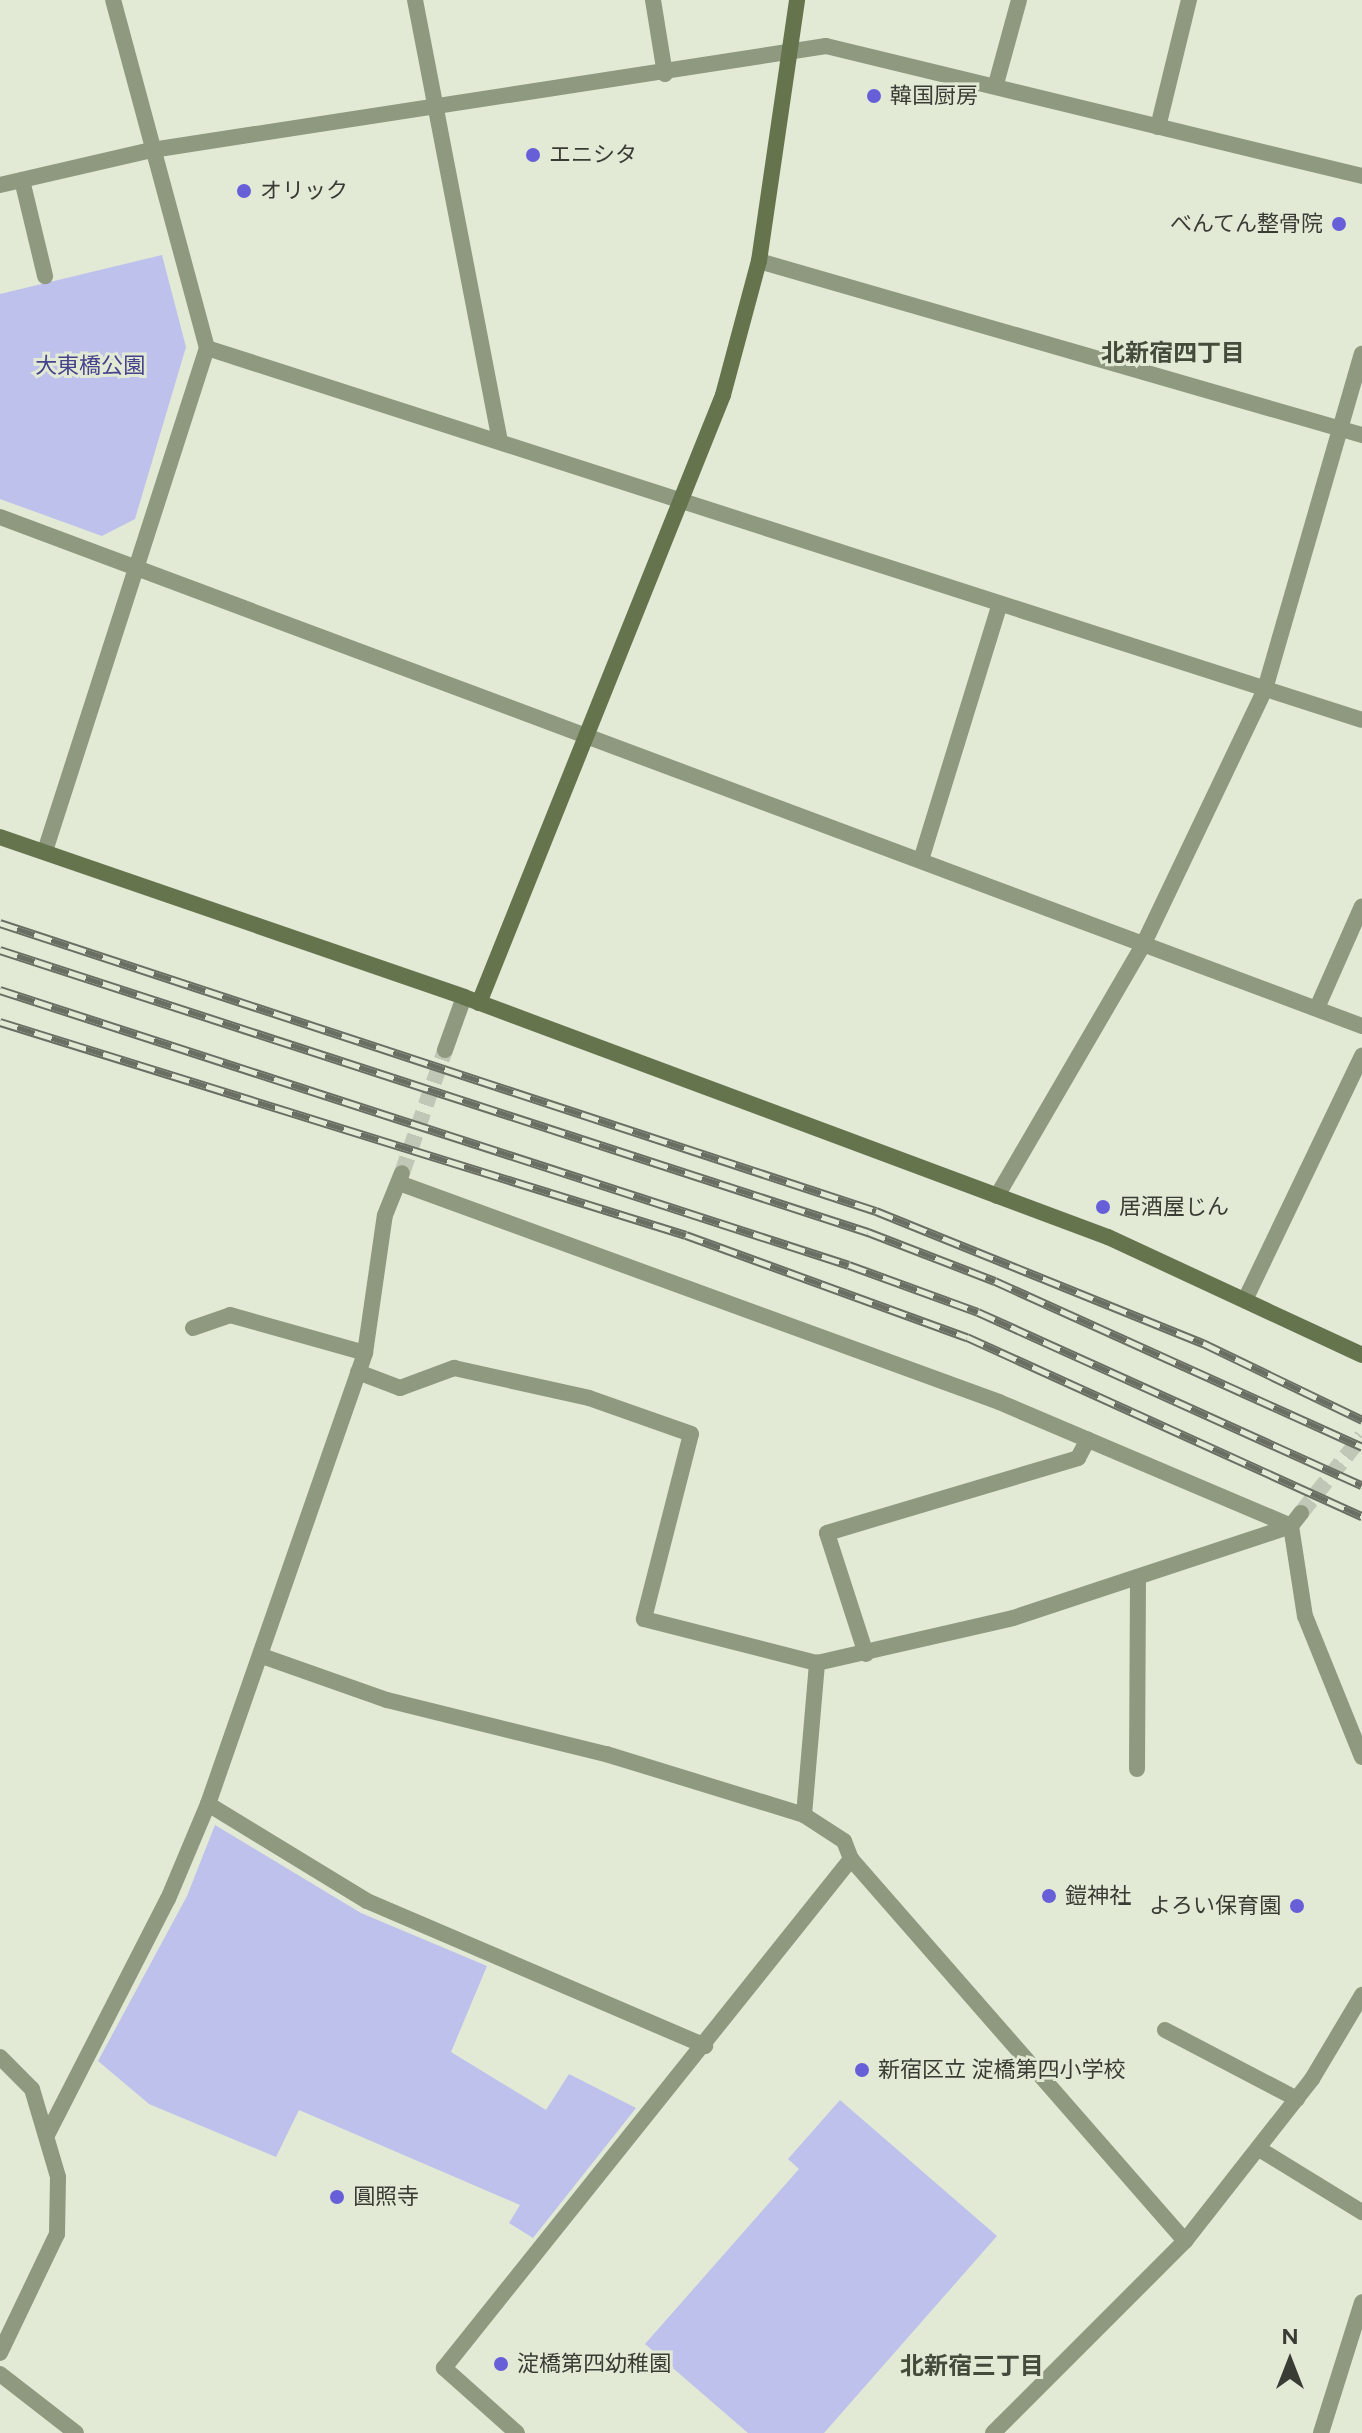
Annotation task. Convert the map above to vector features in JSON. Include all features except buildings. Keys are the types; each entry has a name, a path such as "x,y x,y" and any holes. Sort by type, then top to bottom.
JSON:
{"street":[{"path":"45,851 207,348 113,0"},
{"path":"415,0 500,441"},
{"path":"653,0 665,74"},
{"path":"445,1050 471,1000 588,736 723,395 759,261 793,49 797,0"},
{"path":"996,84 1019,0"},
{"path":"1158,127 1189,0"},
{"path":"0,185 152,150 665,74 793,49 826,46 996,84 1362,176"},
{"path":"22,180 45,276"},
{"path":"759,261 1362,435"},
{"path":"207,348 1362,720"},
{"path":"997,1196 1144,943 1265,689 1344,430 1362,354"},
{"path":"0,517 1362,1026"},
{"path":"921,860 1000,604"},
{"path":"0,837 471,1000 997,1196 1245,1300 1362,1355"},
{"path":"1317,1008 1362,906"},
{"path":"1245,1300 1362,1056"},
{"path":"48,2133 168,1899 208,1804 365,1353 385,1215 400,1178 1296,1520"},
{"path":"193,1328 230,1315 365,1353"},
{"path":"358,1372 400,1388 454,1368 589,1398 691,1434 644,1619 817,1663 866,1654 1138,1579 1296,1520"},
{"path":"866,1654 827,1533 1063,1464 1078,1458 1088,1439"},
{"path":"1296,1520 1305,1616 1362,1757"},
{"path":"1137,1769 1138,1579"},
{"path":"262,1656 387,1700 606,1754 804,1815 844,1841 851,1859 1185,2241"},
{"path":"804,1815 817,1663"},
{"path":"208,1804 367,1901 705,2046"},
{"path":"517,2433 444,2368 705,2046 851,1859"},
{"path":"993,2433 1185,2241 1297,2099 1362,1995"},
{"path":"1165,2030 1297,2099"},
{"path":"0,2057 32,2089 48,2133 58,2177 57,2234 0,2353"},
{"path":"1259,2149 1362,2212"},
{"path":"1321,2433 1362,2302"},
{"path":"0,2374 76,2433"}],"green space":[{"name":"大東橋公園","path":"162,255 186,347 135,519 102,536 0,499 0,294"},
{"path":"215,1825 361,1913 487,1966 451,2052 546,2110 569,2074 636,2108 533,2238 509,2223 520,2205 299,2110 276,2157 149,2104 98,2061 187,1896"},
{"path":"840,2100 997,2236 824,2433 748,2433 645,2344 799,2169 788,2159"}],"tunnel":[{"path":"402,1173 445,1050"},
{"path":"1301,1513 1362,1436"}],"railway":[{"path":"0,923 876,1211 1203,1343 1362,1420"},
{"path":"0,950 868,1232 995,1281 1362,1447"},
{"path":"0,990 849,1265 978,1312 1362,1485"},
{"path":"0,1022 686,1235 967,1337 1362,1516"}],"place":[{"name":"韓国厨房","path":"874,96"},
{"name":"エニシタ","path":"533,155"},
{"name":"オリック","path":"244,191"},
{"name":"べんてん整骨院","path":"1339,224"},
{"name":"居酒屋じん","path":"1103,1207"},
{"name":"鎧神社","path":"1049,1896"},
{"name":"よろい保育園","path":"1297,1906"},
{"name":"新宿区立 淀橋第四小学校","path":"862,2070"},
{"name":"圓照寺","path":"337,2197"},
{"name":"淀橋第四幼稚園","path":"501,2364"}],"district":[{"name":"北新宿四丁目","path":"1173,353"},
{"name":"北新宿三丁目","path":"972,2366"}]}
